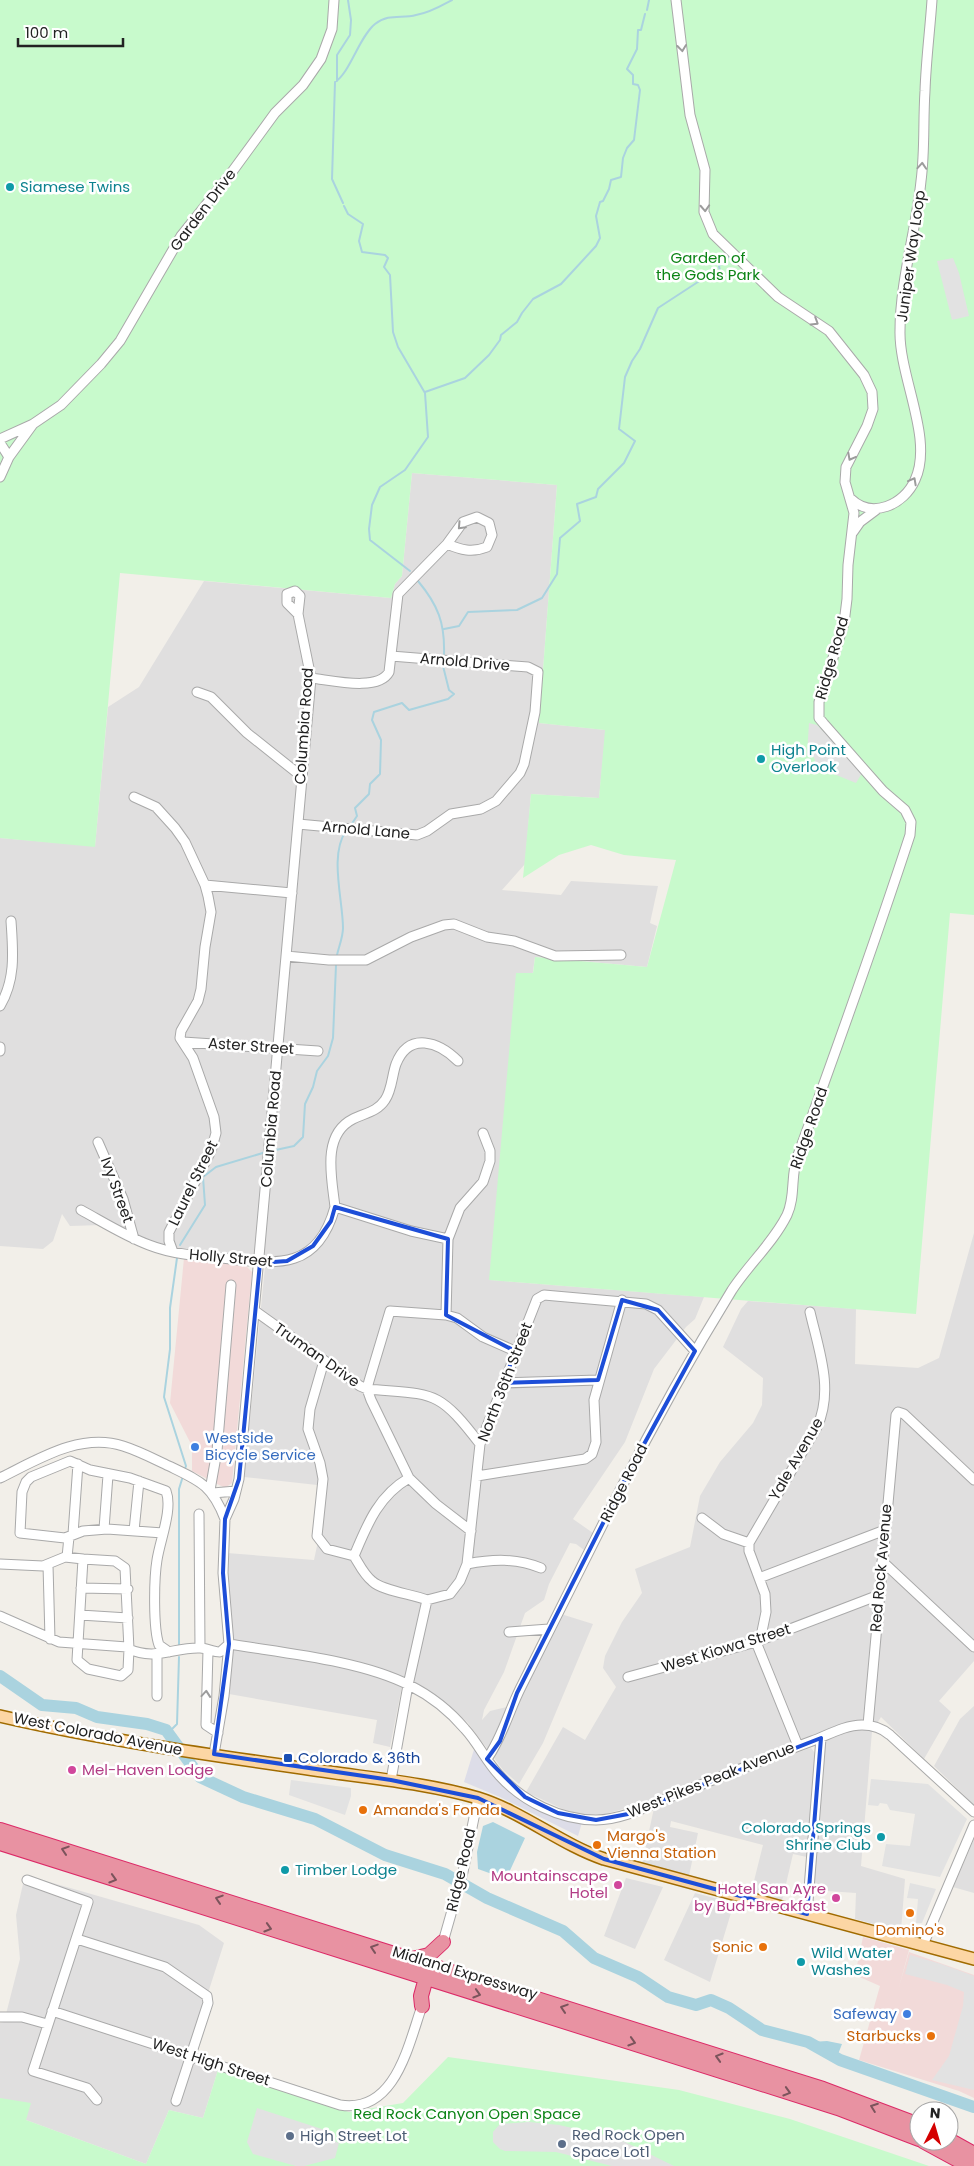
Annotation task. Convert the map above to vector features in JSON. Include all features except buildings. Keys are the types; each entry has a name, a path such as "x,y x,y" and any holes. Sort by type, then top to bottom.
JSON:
{"highway":[{"name":"Midland Expressway","path":"0,1830 406,1964 426,1978 456,1980 823,2089 909,2121"},
{"name":"Midland Expressway","path":"0,1843 406,1964 438,1967 456,1980 838,2108 909,2135"},
{"path":"406,1964 430,1955 443,1942"},
{"path":"438,1967 443,1942"},
{"path":"422,2006 421,1996 426,1978"},
{"path":"422,2006 436,1990 456,1980"},
{"path":"959,2146 974,2154"},
{"path":"941,2151 969,2166"}],"main road":[{"name":"West Colorado Avenue","path":"0,1716 91,1736 391,1780 478,1798 509,1811 578,1849 604,1860 974,1959"}],"street":[{"name":"Garden Drive","path":"10,457 0,441 33,424 61,405 101,364 120,341 181,236 229,176 275,113 303,85 321,59 332,29 334,0"},
{"path":"676,0 690,114 705,170 704,212 707,224 713,234 778,297 829,331 864,375 872,392 873,409 867,426 846,467 845,482 851,499 858,506 876,510"},
{"name":"Juniper Way Loop","path":"876,510 892,504 904,494 915,481 920,461 921,440 906,380 900,332 921,182 925,90 932,0"},
{"path":"0,478 10,457 33,424"},
{"name":"Ridge Road","path":"487,1759 500,1741 517,1693 632,1466 694,1351 739,1279 770,1241 790,1209 796,1160 829,1072 841,1031 860,986 910,834 910,822 905,810 883,791 858,760 824,724 818,711 819,702 844,623 848,556 853,532 854,513 851,499"},
{"path":"853,532 860,522 876,510"},
{"path":"311,678 366,683 381,681 389,672 398,594 447,544 458,527 468,518 477,516 489,523 492,535 487,547 480,550 463,550 447,544"},
{"name":"Columbia Road","path":"214,1754 229,1644 223,1573 225,1519 236,1491 255,1311 311,678 298,614"},
{"name":"Arnold Drive","path":"391,656 528,668 538,672"},
{"name":"Arnold Lane","path":"298,824 417,835 427,832 451,814 481,809 496,801 520,773 524,764 534,712 538,672"},
{"path":"197,692 211,697 247,733 301,776"},
{"path":"134,797 156,807 170,820 185,842 205,885 211,912 201,989 198,1001 181,1031 180,1038 183,1042"},
{"path":"205,885 292,893"},
{"path":"0,1006 10,988 13,972 11,921"},
{"path":"286,956 366,960 411,936 454,924 486,937 514,941 555,956 621,956"},
{"name":"Aster Street","path":"183,1042 318,1051"},
{"name":"Laurel Street","path":"173,1252 169,1241 169,1232 211,1151 216,1133 214,1117 193,1058 183,1042"},
{"path":"448,1240 411,1231 335,1207 331,1159 337,1133 347,1122 374,1110 384,1102 396,1063 404,1051 415,1044 429,1042 441,1046 458,1060"},
{"path":"446,1315 448,1240 460,1208 483,1182 487,1171 490,1151 483,1133"},
{"name":"Ivy Street","path":"98,1142 123,1200 134,1239"},
{"name":"Holly Street","path":"81,1210 134,1239 173,1252 260,1262 287,1262 303,1254 319,1240 335,1207"},
{"path":"212,1492 231,1285"},
{"name":"North 36th Street","path":"427,1600 450,1594 460,1581 467,1564 480,1444 537,1299 540,1296 622,1300"},
{"path":"477,1476 585,1459 592,1454 595,1449 593,1412 598,1380 622,1300 646,1304 658,1310 694,1351"},
{"name":"Truman Drive","path":"255,1311 324,1361 368,1389 419,1393 436,1398 452,1410 480,1444"},
{"path":"471,1531 436,1504 408,1478 370,1400 368,1389 390,1311 446,1315 464,1322 483,1337 515,1352"},
{"name":"Yale Avenue","path":"749,1543 817,1427 825,1407 826,1394 823,1369 810,1312"},
{"path":"324,1361 310,1409 308,1429 320,1463 322,1480 317,1536 327,1549 354,1556 371,1581 380,1586 427,1600 408,1684 391,1780"},
{"path":"504,1383 598,1380"},
{"name":"Red Rock Avenue","path":"868,1725 895,1418 898,1412 904,1414 974,1480"},
{"path":"0,1478 61,1450 95,1442 123,1446 184,1474 212,1492 225,1519"},
{"path":"163,1533 104,1529 71,1536 20,1533 22,1492 26,1482 31,1477 65,1461 78,1464 90,1470 162,1488 167,1495 163,1533 156,1562 156,1628 159,1645 170,1652"},
{"path":"68,1557 78,1464"},
{"path":"104,1529 108,1475"},
{"path":"354,1556 374,1510 394,1488 408,1478"},
{"path":"134,1531 139,1481"},
{"path":"212,1492 236,1491"},
{"path":"199,1514 211,1650 206,1724 217,1736"},
{"path":"702,1518 723,1534 749,1543 749,1551 765,1594 766,1606 758,1642 798,1746"},
{"path":"759,1578 885,1530"},
{"path":"0,1564 48,1565 68,1557 121,1563 126,1568 128,1589 128,1670 123,1675 118,1676 92,1670 81,1665 77,1657 83,1559"},
{"path":"467,1564 500,1559 529,1563 541,1568"},
{"path":"882,1561 974,1647"},
{"path":"48,1565 50,1639"},
{"path":"81,1588 128,1589"},
{"name":"West Kiowa Street","path":"628,1677 758,1642 879,1595"},
{"path":"80,1615 128,1618"},
{"path":"0,1616 63,1643 128,1648 142,1654 157,1655 170,1652 211,1650 229,1644"},
{"path":"509,1632 550,1629"},
{"name":"West Pikes Peak Avenue","path":"229,1644 371,1670 408,1684 446,1709 465,1729 498,1775 525,1798 558,1813 596,1820 628,1814 798,1746 854,1726 868,1725"},
{"path":"157,1655 157,1696"},
{"path":"868,1725 880,1728 890,1735 974,1812"},
{"path":"807,1914 821,1738"},
{"name":"Ridge Road","path":"443,1942 458,1894 478,1798"},
{"path":"923,1945 974,1825"},
{"path":"27,1880 88,1902 33,2071 87,2088 97,2100"},
{"path":"77,1939 156,1963 205,1994 208,2003 176,2101"},
{"name":"West High Street","path":"52,2011 340,2105 355,2106 370,2102 382,2094 396,2075 408,2048 422,2006"},
{"path":"0,2017 22,2017 47,2024"}],"highlighted area":[{"path":"335,1207 448,1239 446,1315 515,1351 504,1383 598,1380 622,1300 658,1310 695,1351 632,1466 517,1693 500,1741 487,1759 525,1797 558,1813 596,1820 628,1814 821,1738 807,1914 604,1859 478,1798 391,1780 214,1754 229,1644 223,1573 225,1519 239,1479 260,1263 287,1261 313,1246 331,1221"}],"shaded area":[{"path":"953,258 959,273 969,316 952,320 937,261"},
{"path":"412,473 557,485 539,723 606,730 599,798 531,794 525,864 502,890 561,895 571,881 658,886 650,923 657,926 647,967 535,957 490,1280 704,1297 695,1319 686,1327 654,1369 625,1442 573,1519 593,1533 584,1550 576,1544 570,1543 549,1584 544,1600 525,1613 504,1672 484,1710 482,1720 490,1711 515,1705 561,1614 593,1624 543,1743 519,1784 503,1770 468,1723 448,1704 404,1676 390,1747 373,1743 377,1720 229,1694 232,1628 229,1613 227,1553 314,1560 321,1527 326,1486 244,1477 265,1267 177,1257 102,1225 70,1226 62,1214 53,1241 43,1249 0,1246 0,838 95,846 108,707 139,687 204,581 391,598 395,584 402,576"},
{"path":"809,723 817,725 851,758 862,773 856,783 814,766 815,760 813,756 807,756"},
{"path":"974,1233 974,1661 939,1701 951,1712 924,1759 881,1717 872,1731 861,1866 905,1879 901,1931 855,1919 856,1893 813,1890 816,1859 793,1854 782,1901 751,1893 763,1845 671,1821 670,1827 698,1833 689,1876 642,1864 654,1808 811,1748 815,1753 811,1800 820,1801 826,1731 631,1807 605,1814 587,1815 567,1811 526,1792 563,1727 585,1740 616,1687 603,1668 605,1656 622,1622 642,1593 635,1569 690,1547 700,1496 720,1462 753,1423 762,1405 763,1378 723,1347 741,1309 748,1301 856,1309 855,1364 918,1368 939,1358"},
{"path":"184,1258 245,1265 252,1272 232,1483 225,1488 192,1471 192,1446 170,1403"},
{"path":"974,1706 974,1805 934,1766 960,1719"},
{"path":"476,1743 487,1759 525,1797 583,1819 578,1836 500,1797 464,1782"},
{"path":"871,1779 928,1784 967,1819 940,1877 882,1866 886,1844 910,1846 915,1814 890,1810 887,1804 880,1803 878,1806 868,1805"},
{"path":"291,1780 351,1788 351,1796 345,1815 289,1795"},
{"path":"974,1839 974,1893 953,1887"},
{"path":"25,1875 199,1925 224,1943 187,2059 218,2070 203,2118 169,2110 146,2164 26,2120 0,2098 0,2023 4,2022 20,1959 16,1915"},
{"path":"626,1878 663,1887 635,1949 604,1936"},
{"path":"910,1883 936,1889 922,1923 916,1923 918,1899 907,1898"},
{"path":"695,1893 734,1903 710,1982 664,1960"},
{"path":"863,1937 909,1950 899,1987 909,1952 974,1975 974,2098 959,2091 859,2060 880,1986 855,1975"},
{"path":"910,1955 974,1976 974,2090 932,2080 949,2056 963,2006 964,1992 947,1985 905,1974"},
{"name":"High Street Lot","path":"257,2108 331,2132 330,2139 339,2143 335,2158 304,2166 296,2166 253,2154 247,2142"},
{"name":"Red Rock Open Space Lot1","path":"529,2122 559,2125 604,2135 623,2141 674,2166 612,2166 556,2152 505,2151 493,2142 493,2132 500,2124"}],"green space":[{"name":"Garden of the Gods Park","path":"0,0 974,0 974,915 950,913 916,1314 489,1280 516,973 533,973 535,957 647,967 676,860 624,855 591,845 559,855 523,878 531,794 599,798 605,730 539,723 557,485 412,473 402,576 395,584 391,598 120,573 95,847 0,838"},
{"name":"Red Rock Canyon Open Space","path":"448,2057 679,2090 790,2119 929,2166 0,2166 0,2098 31,2103 26,2120 146,2164 169,2110 203,2118 218,2070 349,2112 403,2103"}],"water":[{"path":"493,1822 525,1838 506,1879 478,1869 477,1852 483,1826"},
{"path":"827,2041 842,2044 835,2062 820,2055 811,2046 812,2042"}],"waterway":[{"path":"337,81 337,55 350,35 351,20 348,0"},
{"path":"343,203 332,179 335,82 345,71 364,37 375,24 390,17 426,13 452,0"},
{"path":"647,10 649,0"},
{"path":"425,392 465,378 489,355 500,340 501,335 517,322 533,299 561,284 596,246 600,238 596,216 600,202 603,201 611,180 621,177 623,158 627,148 634,140 640,90 638,85 633,84 633,75 627,69 637,49 638,30 641,30 645,14"},
{"path":"344,206 348,214 363,224 359,241 362,252 385,255 388,258 384,267 390,275 393,332 398,347 425,393 428,437 405,470 380,487 372,505 369,529 370,540 410,571"},
{"path":"444,629 459,626 468,612 517,610 542,598 557,574 560,538 580,521 577,504 596,497 598,489 624,463 635,441 619,429 625,377 658,308 704,278 715,280 721,277 719,266 729,256"},
{"path":"418,581 431,598 439,615 443,633 444,654"},
{"path":"351,825 357,816 355,808 369,794 370,784 380,774 381,740 372,720 374,712 402,703 409,710 448,699 454,694 449,690 443,666"},
{"path":"337,955 343,928 338,878 338,852 346,831"},
{"path":"271,1151 294,1146 303,1137 305,1104 313,1087 317,1071 328,1056 333,1038 336,965"},
{"path":"180,1245 205,1205 203,1177 216,1167 266,1152"},
{"path":"177,1258 170,1308 170,1349 164,1397 186,1466 184,1471"},
{"path":"179,1646 179,1489 183,1476"},
{"path":"168,1733 177,1724 179,1657"},
{"path":"0,1676 42,1705 76,1708 97,1717 147,1724 166,1730 200,1777 243,1797 315,1819 385,1855 445,1874 487,1898 563,1931 594,1958 638,1977 668,1997 696,2005 711,2000 729,2008 762,2030 808,2042 840,2060 974,2107"}],"place":[{"name":"Siamese Twins","path":"10,187"},
{"name":"High Point Overlook","path":"761,759"},
{"name":"Westside Bicycle Service","path":"195,1447"},
{"name":"Colorado & 36th","path":"288,1758"},
{"name":"Mel-Haven Lodge","path":"72,1770"},
{"name":"Amanda's Fonda","path":"363,1810"},
{"name":"Colorado Springs Shrine Club","path":"881,1837"},
{"name":"Margo's Vienna Station","path":"597,1845"},
{"name":"Timber Lodge","path":"285,1870"},
{"name":"Mountainscape Hotel","path":"618,1885"},
{"name":"Hotel San Ayre by Bud+Breakfast","path":"836,1898"},
{"name":"Domino's","path":"910,1913"},
{"name":"Sonic","path":"763,1947"},
{"name":"Wild Water Washes","path":"801,1962"},
{"name":"Safeway","path":"907,2014"},
{"name":"Starbucks","path":"931,2036"},
{"name":"High Street Lot","path":"290,2136"},
{"name":"Red Rock Open Space Lot1","path":"562,2144"}]}
